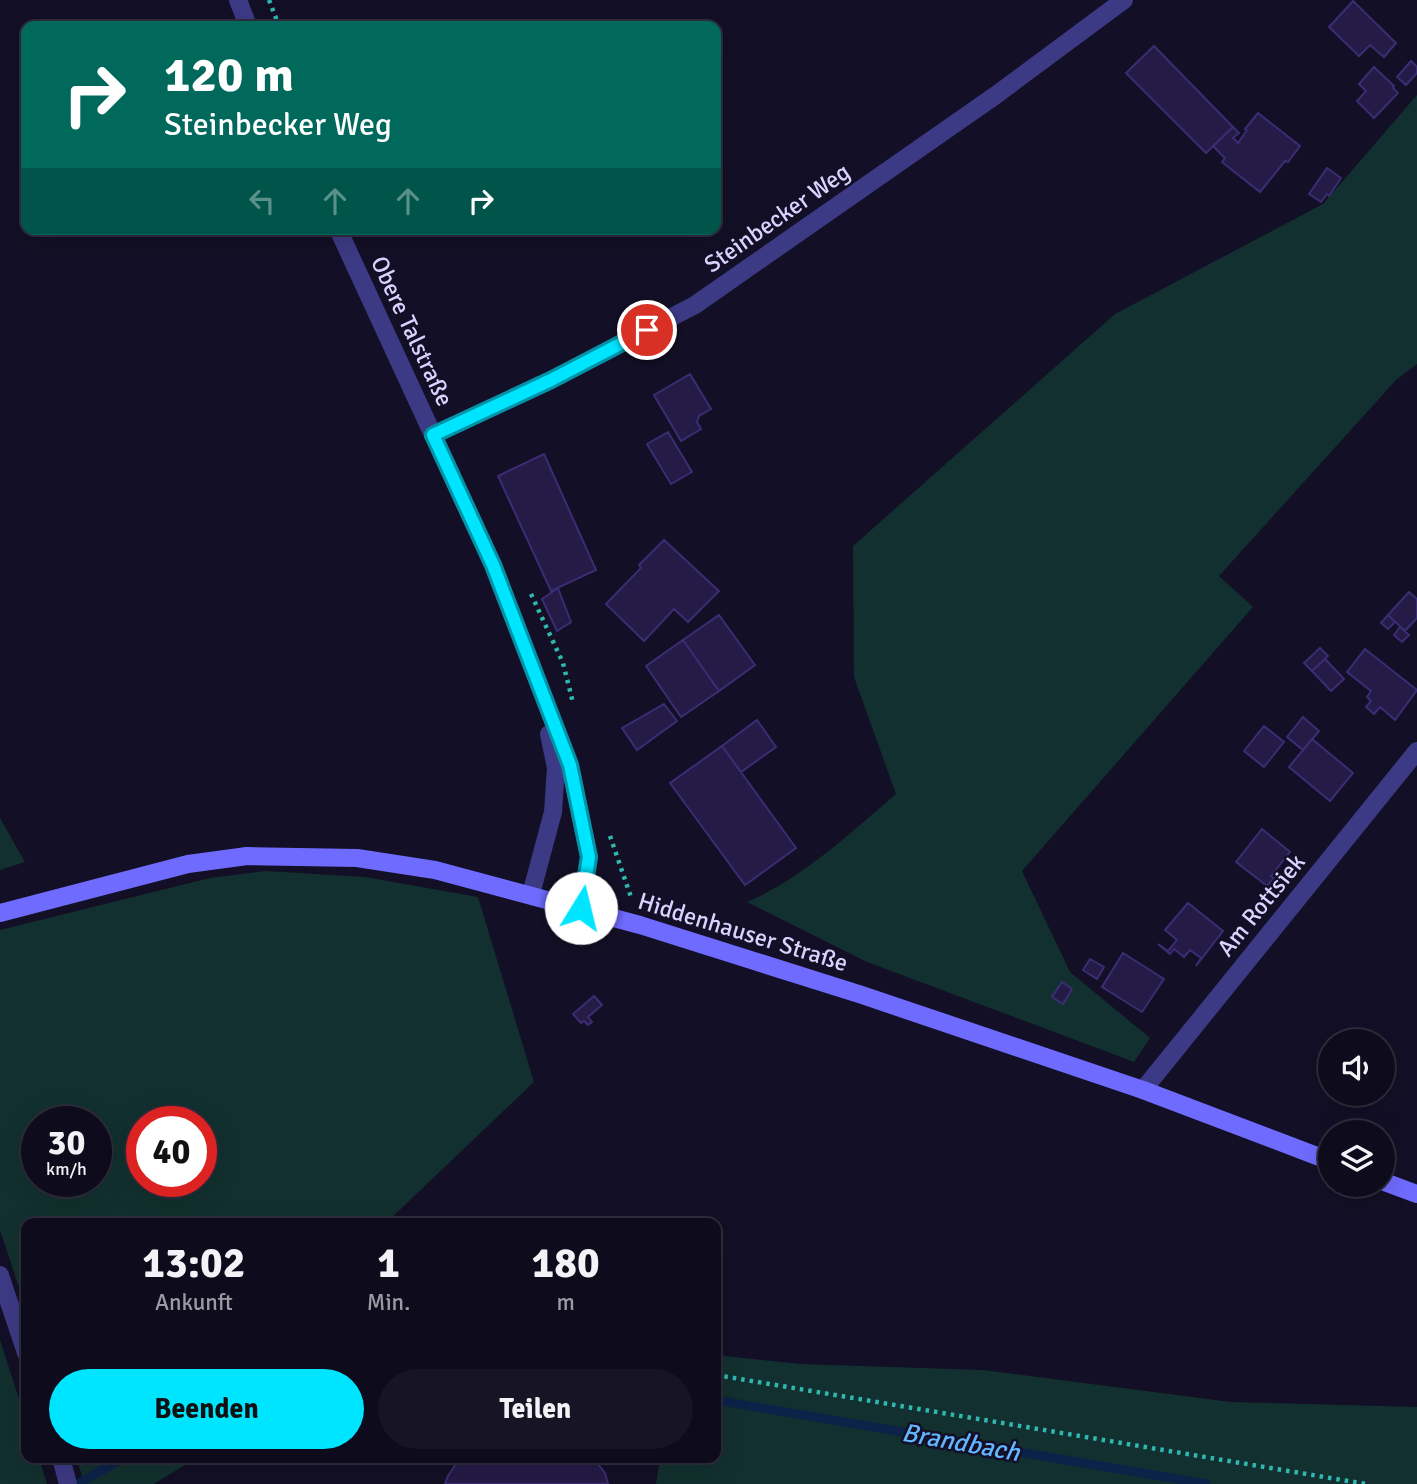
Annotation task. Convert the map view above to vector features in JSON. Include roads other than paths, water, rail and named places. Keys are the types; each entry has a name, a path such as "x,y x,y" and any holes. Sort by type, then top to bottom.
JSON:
{"main road":[{"name":"Hiddenhauser Straße","path":"0,913 188,864 247,856 356,858 435,870 581,908 862,995 1143,1090 1318,1156"},
{"path":"1395,1186 1417,1194"}],"street":[{"path":"238,0 246,21"},
{"name":"Steinbecker Weg","path":"433,435 551,380 695,305 985,103 1124,0"},
{"name":"Obere Talstraße","path":"341,235 493,565 570,765 589,857 581,908"},
{"name":"Obere Talstraße","path":"531,894 553,812 556,768 539,686"},
{"name":"Am Rottsiek","path":"1143,1090 1417,751"},
{"path":"0,1275 21,1338"},
{"path":"62,1463 68,1484"}],"waterway":[{"name":"Brandbach","path":"721,1401 1206,1484"},
{"name":"Brandbach","path":"78,1484 114,1463"}]}
